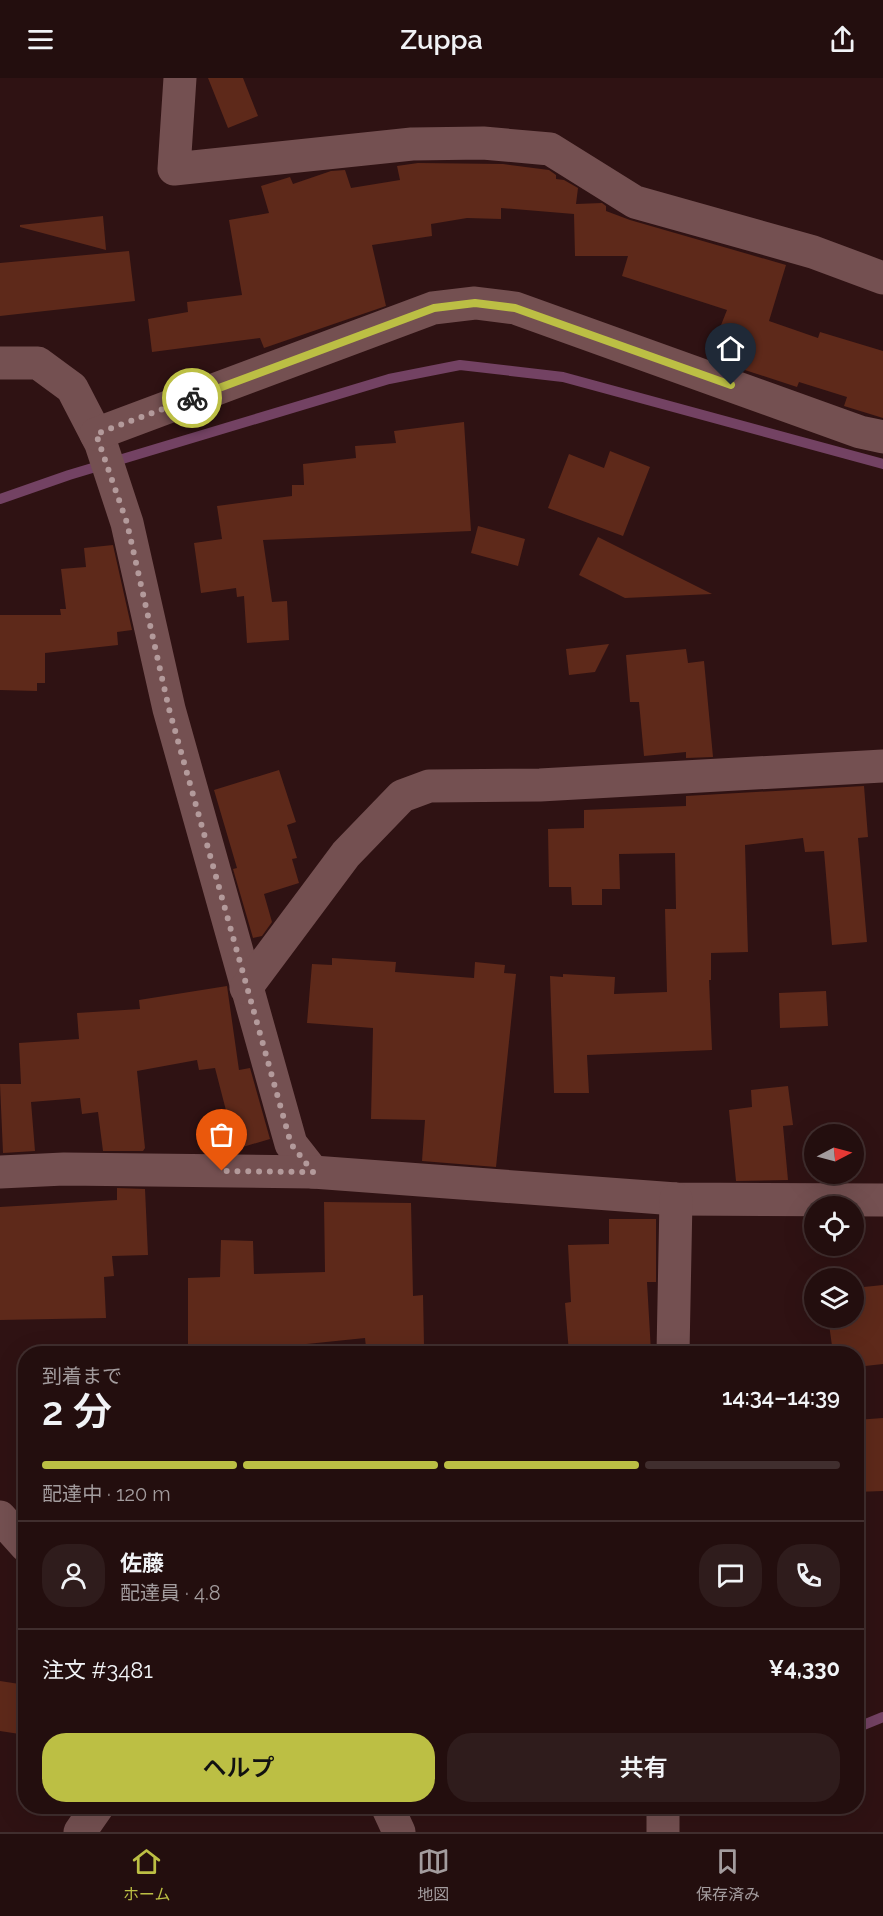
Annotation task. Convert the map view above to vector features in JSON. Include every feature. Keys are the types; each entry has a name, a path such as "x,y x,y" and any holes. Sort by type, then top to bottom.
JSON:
{"street":[{"path":"180,78 174,169 412,144 483,143 550,149 635,202 813,252 883,278"},
{"path":"99,439 434,308 475,303 515,308 860,432 883,437"},
{"path":"0,363 38,363 72,388 99,439 127,523 169,709 291,1144 313,1172"},
{"path":"246,988 346,854 402,796 429,786 540,785 883,766"},
{"path":"0,1172 64,1169 313,1172 676,1199 883,1200"},
{"path":"673,1346 676,1199"},
{"path":"0,1517 18,1537"},
{"path":"80,1832 92,1814"},
{"path":"391,1814 399,1832"},
{"path":"663,1814 663,1832"}],"building":[{"path":"208,78 243,78 258,116 228,128"},
{"path":"418,163 503,164 549,170 556,175 556,179 564,180 578,188 576,204 602,203 606,206 606,211 630,220 786,265 769,321 818,338 820,332 883,351 883,418 844,406 847,397 799,382 797,387 708,358 727,310 622,276 628,256 575,256 574,214 501,208 501,219 467,218 431,224 432,236 372,245 386,306 264,348 260,338 152,352 148,319 188,312 187,302 242,295 229,220 269,213 261,186 290,177 293,184 331,171 345,170 351,188 400,180 397,166"},
{"path":"103,216 106,250 20,227 20,225"},
{"path":"129,251 135,301 0,316 0,263"},
{"path":"464,422 471,531 263,540 272,602 287,601 289,640 247,643 244,596 237,597 236,588 201,593 194,543 222,539 217,506 292,496 292,485 304,485 303,464 356,458 355,446 396,443 394,431"},
{"path":"610,451 650,467 623,536 548,508 569,454 604,468"},
{"path":"478,526 525,539 518,566 471,553"},
{"path":"598,537 712,594 625,598 579,575"},
{"path":"113,545 132,630 117,632 118,645 45,653 45,683 37,683 37,691 0,690 0,615 61,615 60,609 66,609 61,569 86,567 84,548"},
{"path":"609,644 595,672 569,675 566,649"},
{"path":"686,649 688,663 704,661 713,757 686,758 686,752 644,756 639,702 630,702 626,655"},
{"path":"279,770 296,822 287,825 297,858 292,859 299,883 264,894 272,922 262,936 253,938 233,869 237,868 214,790"},
{"path":"864,786 868,837 858,838 867,942 832,945 824,851 805,852 803,838 745,845 748,952 711,953 711,980 709,980 712,1050 587,1055 589,1093 554,1093 550,976 563,977 563,974 615,977 614,994 667,992 665,909 676,909 675,853 619,854 620,889 602,889 602,905 572,905 571,887 549,887 548,829 584,828 584,810 686,806 686,796"},
{"path":"332,958 396,962 395,972 474,978 475,962 505,965 504,973 516,974 496,1167 422,1161 425,1120 371,1119 373,1028 307,1023 312,964 332,965"},
{"path":"227,986 239,1070 250,1068 270,1139 236,1149 215,1068 199,1070 197,1060 137,1071 145,1148 143,1151 103,1151 98,1112 82,1114 80,1098 31,1102 35,1151 3,1153 0,1084 21,1084 19,1043 79,1039 77,1013 140,1009 139,1000"},
{"path":"826,991 828,1026 780,1028 779,993"},
{"path":"788,1086 793,1125 783,1126 788,1180 736,1181 729,1110 752,1107 751,1090"},
{"path":"117,1188 145,1189 148,1255 112,1256 114,1276 104,1277 106,1318 0,1320 0,1207 117,1200"},
{"path":"324,1202 411,1203 413,1296 423,1295 424,1346 366,1346 365,1338 297,1346 188,1346 188,1278 220,1277 221,1240 253,1241 254,1274 325,1272"},
{"path":"609,1219 656,1219 656,1282 647,1282 651,1346 568,1346 565,1303 571,1302 568,1245 609,1244"},
{"path":"883,1285 883,1364 864,1366 864,1346 832,1346 830,1328 864,1328 864,1287"},
{"path":"883,1418 883,1491 864,1492 864,1419"},
{"path":"0,1681 18,1684 18,1734 0,1731"}],"waterway":[{"path":"0,499 69,475 389,379 460,365 563,377 883,464"},
{"path":"864,1725 883,1717"}],"way so far":[{"path":"192,398 96,434 127,523 169,709 291,1144 313,1172 222,1171"}],"route":[{"path":"192,398 434,308 475,303 515,308 731,385"}]}
